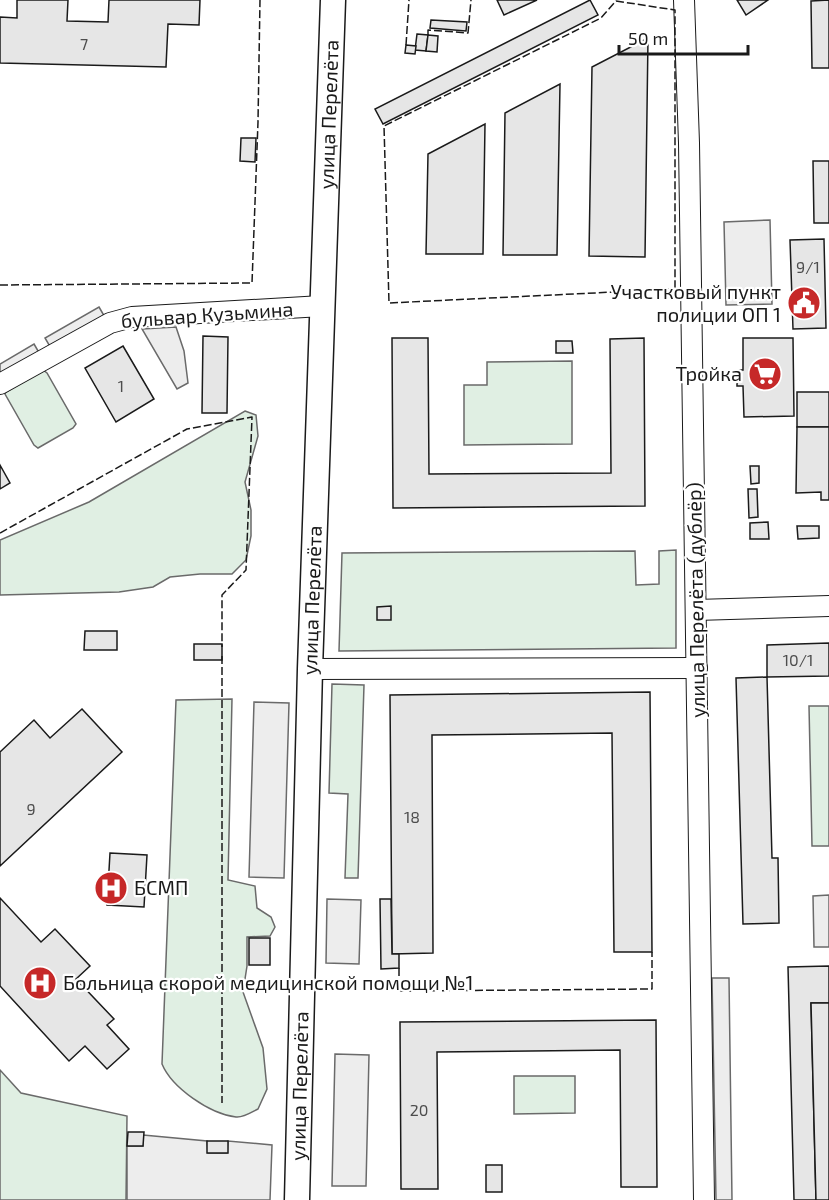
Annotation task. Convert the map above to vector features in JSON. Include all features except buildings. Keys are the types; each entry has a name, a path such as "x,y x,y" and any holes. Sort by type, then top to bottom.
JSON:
{"main road":[{"name":"улица Перелёта","path":"297,1200 310,669 333,0"}],"street":[{"name":"улица Перелёта (дублёр)","path":"684,0 689,143 704,1200"},
{"name":"бульвар Кузьмина","path":"0,384 110,323 132,317 322,306"},
{"path":"696,610 829,606"},
{"path":"310,669 697,668"}],"green space":[{"path":"572,361 572,444 464,445 464,385 487,385 487,362"},
{"path":"43,370 47,373 76,424 38,448 34,445 5,394"},
{"path":"245,411 256,415 258,436 245,482 251,510 251,536 246,560 232,574 170,577 153,587 119,592 0,595 0,540 89,502"},
{"path":"676,550 676,648 339,651 342,553 635,551 636,585 659,584 659,551"},
{"path":"332,684 364,685 358,878 345,878 348,794 329,793"},
{"path":"232,699 228,880 255,886 257,908 271,917 275,927 270,936 247,937 247,966 243,992 263,1048 267,1089 258,1109 239,1117 215,1111 193,1098 174,1082 162,1064 176,700"},
{"path":"809,706 829,706 829,846 812,846"},
{"path":"0,1070 21,1093 127,1116 126,1200 0,1200"},
{"path":"514,1076 575,1076 575,1113 514,1114"}],"shaded area":[{"path":"770,220 772,304 726,305 724,222"},
{"path":"99,307 106,319 52,350 45,338"},
{"path":"176,327 184,351 188,383 177,389 142,329"},
{"path":"34,344 41,356 0,379 0,364"},
{"path":"254,702 289,703 284,878 249,877"},
{"path":"829,895 829,947 814,947 813,896"},
{"path":"327,899 361,900 359,964 326,963"},
{"path":"712,978 729,978 732,1200 716,1200"},
{"path":"335,1054 369,1055 366,1186 332,1186"},
{"path":"143,1135 207,1141 208,1153 227,1153 228,1141 272,1145 270,1200 127,1200 127,1146 143,1146"}],"fence":[{"path":"0,285 252,283 260,0"},
{"path":"406,45 409,0"},
{"path":"428,35 428,30 468,33 471,0"},
{"path":"616,1 675,10 675,289 389,303 384,126 601,18 616,1"},
{"path":"0,533 187,429 252,417 246,570 222,595 222,647"},
{"path":"222,656 222,1103"},
{"path":"399,968 399,991 652,989 652,952"}],"place":[{"name":"Участковый пункт полиции ОП 1","path":"804,303"},
{"name":"Тройка","path":"765,374"},
{"name":"БСМП","path":"111,888"},
{"name":"Больница скорой медицинской помощи №1","path":"40,983"}]}
